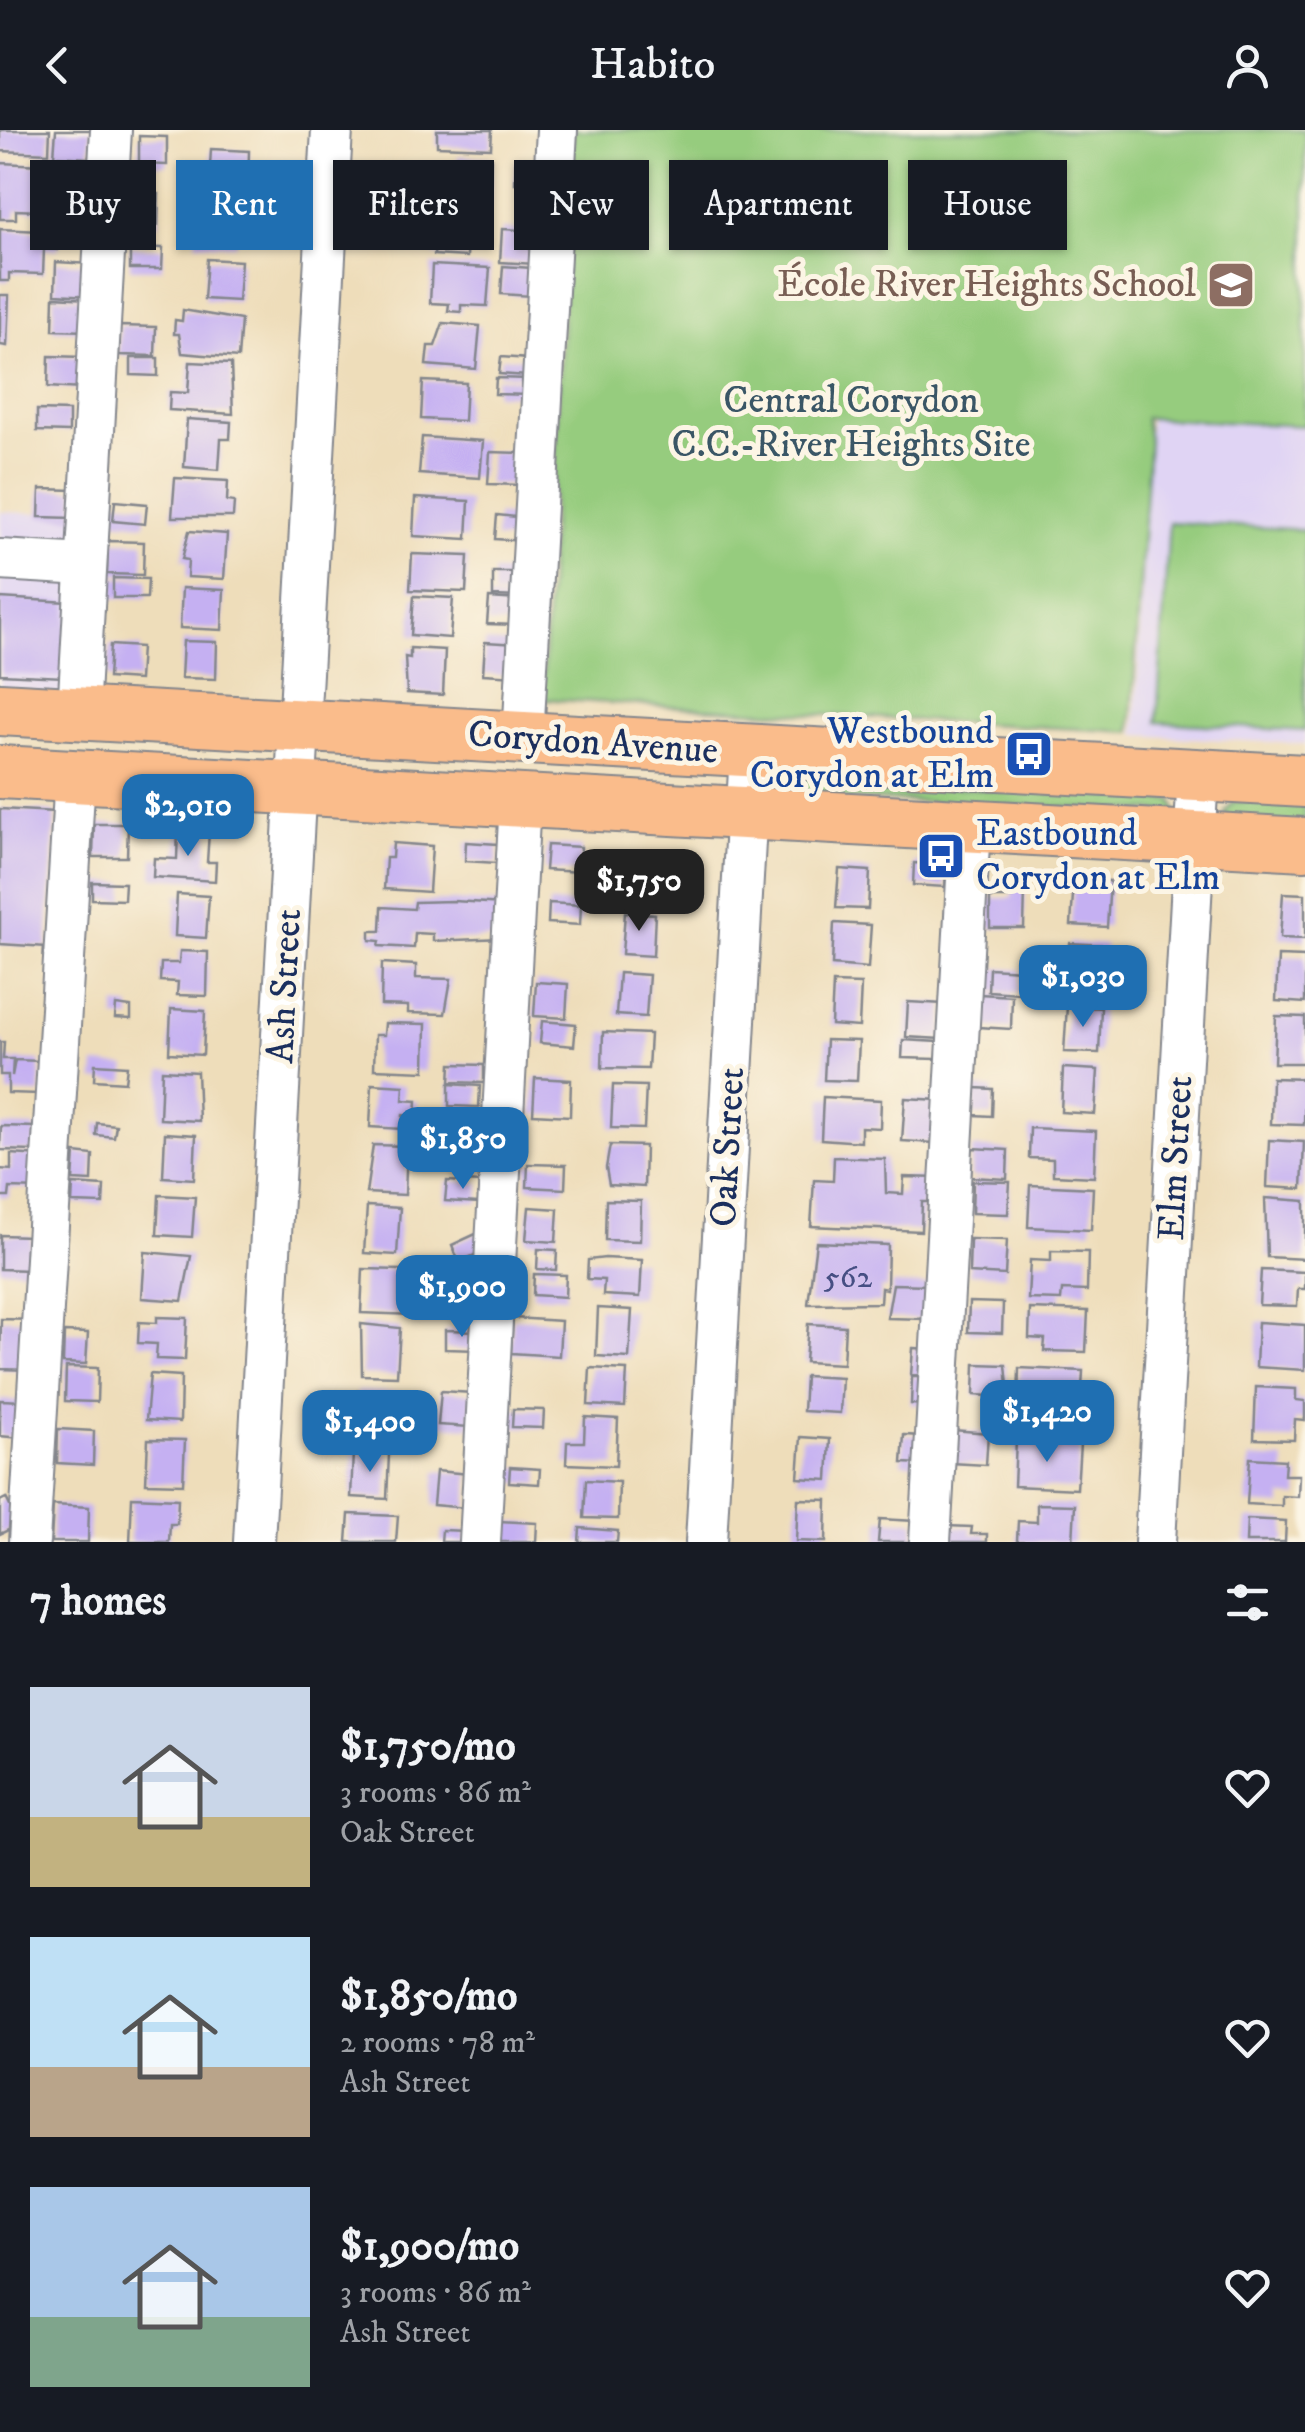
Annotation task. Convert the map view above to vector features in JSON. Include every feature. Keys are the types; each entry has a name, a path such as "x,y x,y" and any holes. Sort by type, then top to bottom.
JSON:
{"main road":[{"name":"Corydon Avenue","path":"0,709 1305,781"},
{"name":"Corydon Avenue","path":"0,772 1305,844"}],"street":[{"path":"78,713 111,130"},
{"name":"Ash Street","path":"254,1542 332,130"},
{"path":"523,738 556,130"},
{"path":"0,560 86,565"},
{"name":"Oak Street","path":"706,1542 750,752"},
{"name":"Elm Street","path":"1156,1542 1198,775"},
{"path":"29,1542 74,776"},
{"path":"480,1542 520,800"},
{"path":"930,1542 970,826"}],"shaded area":[{"name":"École River Heights School","path":"1163,130 1305,130 1305,744 1135,735"},
{"path":"0,512 89,515 78,713 0,709"}],"green space":[{"name":"Central Corydon C.C.-River Heights Site","path":"573,130 1305,130 1305,426 1145,418 1149,440 1131,732 542,699 566,250 649,250 649,160 571,160"},
{"path":"1169,522 1305,530 1305,731 1157,722"},
{"path":"780,777 1173,800 1176,812 777,796 775,787"},
{"path":"1234,801 1305,803 1305,829 1227,821 1225,812"}],"building":[{"path":"0,130 50,130 49,153 0,151"},
{"path":"56,130 91,130 89,158 54,156"},
{"path":"437,130 492,130 491,148 437,146"},
{"path":"139,136 167,137 167,165 139,160"},
{"path":"211,149 249,151 249,160 210,160"},
{"path":"458,156 491,158 491,160 458,160"},
{"path":"0,163 30,164 30,211 16,210 16,219 0,219"},
{"path":"156,194 159,194 156,225"},
{"path":"0,229 30,231 30,250 44,250 43,274 9,273 9,281 0,281"},
{"path":"502,229 514,230 514,250 537,250 536,264 500,262"},
{"path":"163,248 162,269 130,269 130,250"},
{"path":"435,250 467,250 467,257 434,255"},
{"path":"207,259 241,261 238,301 204,299"},
{"path":"56,262 91,264 90,296 55,294"},
{"path":"432,265 490,268 487,306 461,305 461,312 448,311 449,304 430,303"},
{"path":"503,266 532,268 531,296 501,294"},
{"path":"0,295 9,295 7,346 0,345"},
{"path":"54,297 89,299 88,331 53,330"},
{"path":"183,310 241,320 238,358 182,353 179,334 174,334 175,320 182,321"},
{"path":"443,323 480,326 476,369 426,365 428,346 435,346"},
{"path":"120,326 156,327 155,356 119,355"},
{"path":"49,356 84,357 82,389 48,387"},
{"path":"501,357 529,359 528,376 499,374"},
{"path":"131,358 158,358 158,376 131,375"},
{"path":"190,362 231,364 233,414 169,410 170,392 188,393"},
{"path":"496,378 529,379 528,395 495,394"},
{"path":"423,381 466,383 464,421 421,419"},
{"path":"37,410 69,411 69,432 37,431"},
{"path":"187,419 231,422 230,439 221,439 219,470 184,467"},
{"path":"422,437 483,441 480,478 419,474"},
{"path":"490,452 524,453 523,485 488,484"},
{"path":"175,478 228,481 227,501 234,502 233,517 172,517"},
{"path":"40,489 75,490 74,518 39,517"},
{"path":"415,498 469,501 467,539 413,536"},
{"path":"115,501 147,504 145,524 113,521"},
{"path":"497,515 526,518 524,541 495,539"},
{"path":"189,531 227,534 224,579 187,577 188,560 182,559"},
{"path":"108,541 144,542 143,575 107,574"},
{"path":"412,554 468,556 466,592 410,590"},
{"path":"493,572 523,572 523,597 493,596"},
{"path":"113,578 148,579 147,598 113,598"},
{"path":"182,588 224,590 222,630 180,628"},
{"path":"414,596 453,598 450,638 411,635"},
{"path":"0,598 68,602 64,677 0,674"},
{"path":"489,598 519,600 518,625 487,624"},
{"path":"183,641 217,642 216,679 181,678"},
{"path":"485,642 518,644 516,676 483,674"},
{"path":"110,645 141,647 139,680 108,678"},
{"path":"410,648 445,650 443,695 407,693 405,657 410,658"},
{"path":"0,809 55,812 47,947 0,944"},
{"path":"94,824 128,824 127,857 93,857"},
{"path":"178,830 209,832 207,862 216,862 215,881 153,877 154,858 177,859"},
{"path":"466,842 498,844 497,863 465,861"},
{"path":"393,843 432,846 429,892 384,889 386,858 392,858"},
{"path":"547,845 581,847 580,872 545,870"},
{"path":"615,859 660,861 659,896 613,894"},
{"path":"914,863 946,865 945,887 913,885"},
{"path":"839,869 870,871 868,909 836,908"},
{"path":"1074,879 1110,881 1107,927 1071,925"},
{"path":"92,882 125,883 124,900 92,899"},
{"path":"1013,888 1025,888 1024,928 990,928 990,898 1012,898"},
{"path":"1283,893 1305,894 1305,939 1280,938"},
{"path":"177,894 209,896 206,938 175,936"},
{"path":"415,902 504,904 502,938 433,941 433,934 415,933 414,948 379,946 380,941 370,940 370,931 381,931 382,907 414,909"},
{"path":"549,903 581,905 580,925 548,923"},
{"path":"625,912 655,914 653,956 622,954"},
{"path":"834,923 871,925 868,968 832,965"},
{"path":"1070,943 1105,945 1103,989 1067,988"},
{"path":"180,951 208,952 207,996 177,995 178,982 160,981 161,963 179,963"},
{"path":"1278,956 1305,957 1305,1003 1276,1001"},
{"path":"382,963 416,965 416,978 451,979 445,1014 408,1013 408,1006 381,1005"},
{"path":"989,968 1021,970 1019,993 988,991"},
{"path":"619,973 649,975 646,1017 616,1015"},
{"path":"536,982 568,984 566,1018 534,1016"},
{"path":"833,983 861,984 859,1027 831,1025"},
{"path":"979,994 1012,996 1011,1029 978,1027"},
{"path":"908,1002 944,1004 942,1039 906,1037"},
{"path":"116,1005 131,1007 131,1019 115,1018"},
{"path":"1067,1006 1101,1008 1099,1053 1064,1052"},
{"path":"171,1009 205,1011 203,1055 169,1053"},
{"path":"1276,1016 1305,1017 1305,1063 1274,1063"},
{"path":"542,1021 576,1024 574,1046 540,1043"},
{"path":"385,1023 426,1024 425,1071 374,1069 375,1035 384,1035"},
{"path":"603,1032 650,1034 648,1069 602,1068"},
{"path":"826,1040 859,1041 857,1081 824,1080"},
{"path":"903,1040 938,1042 937,1059 902,1058"},
{"path":"0,1042 4,1042 3,1059 13,1059 12,1076 15,1060 40,1061 40,1094 8,1093 8,1075 0,1075"},
{"path":"95,1064 127,1066 125,1082 94,1080"},
{"path":"451,1064 484,1065 484,1083 450,1082"},
{"path":"1063,1068 1098,1070 1095,1114 1061,1112"},
{"path":"162,1070 197,1072 199,1121 160,1119"},
{"path":"535,1078 571,1080 570,1116 533,1114"},
{"path":"1272,1078 1305,1079 1304,1125 1271,1124"},
{"path":"372,1084 404,1086 403,1100 417,1101 416,1116 403,1115 402,1129 370,1127"},
{"path":"449,1084 480,1086 479,1107 449,1106"},
{"path":"613,1085 646,1086 644,1129 611,1128"},
{"path":"975,1088 993,1089 992,1116 974,1115"},
{"path":"823,1097 881,1100 880,1128 861,1127 861,1142 821,1139"},
{"path":"905,1098 938,1100 935,1143 902,1141"},
{"path":"97,1123 116,1125 114,1137 96,1135"},
{"path":"1,1126 35,1127 34,1151 0,1150"},
{"path":"1030,1128 1096,1131 1094,1177 1053,1175 1053,1159 1029,1158"},
{"path":"165,1133 196,1135 194,1179 163,1177"},
{"path":"1269,1140 1304,1142 1302,1189 1267,1187"},
{"path":"373,1145 407,1146 405,1195 366,1193"},
{"path":"610,1145 645,1146 644,1187 609,1185 606,1168"},
{"path":"972,1148 1008,1150 1007,1179 971,1177"},
{"path":"75,1153 93,1155 92,1181 73,1180"},
{"path":"11,1154 42,1156 40,1189 10,1188 9,1197 0,1197 0,1169 11,1170"},
{"path":"834,1157 885,1159 886,1193 903,1194 904,1177 940,1178 939,1202 922,1202 921,1231 811,1226 814,1180 833,1181"},
{"path":"528,1164 566,1165 565,1189 527,1187"},
{"path":"447,1181 480,1183 479,1203 445,1201"},
{"path":"973,1181 1010,1182 1008,1214 972,1213"},
{"path":"73,1184 104,1186 103,1204 72,1203"},
{"path":"1030,1185 1093,1188 1091,1230 1028,1227"},
{"path":"159,1195 195,1197 192,1237 157,1235"},
{"path":"1265,1198 1305,1201 1305,1259 1267,1257"},
{"path":"606,1200 641,1201 640,1241 605,1240"},
{"path":"367,1206 400,1208 397,1255 364,1253"},
{"path":"529,1207 558,1209 556,1242 526,1240"},
{"path":"480,1232 488,1249 459,1262 452,1245"},
{"path":"0,1235 31,1236 30,1270 0,1269"},
{"path":"970,1239 1007,1240 1005,1275 969,1273"},
{"path":"816,1242 888,1245 887,1289 881,1288 880,1303 808,1304"},
{"path":"538,1249 557,1250 556,1270 537,1269"},
{"path":"1051,1251 1088,1252 1087,1291 1062,1290 1061,1300 1028,1299 1030,1260 1051,1261"},
{"path":"145,1252 191,1256 182,1301 142,1298"},
{"path":"588,1260 642,1260 640,1297 603,1295 604,1280 587,1279"},
{"path":"452,1267 481,1269 479,1301 450,1299"},
{"path":"363,1269 401,1270 400,1296 415,1296 414,1315 361,1313"},
{"path":"1261,1270 1305,1272 1305,1289 1298,1289 1297,1306 1259,1305"},
{"path":"534,1274 566,1275 565,1297 533,1295"},
{"path":"893,1284 927,1285 926,1319 887,1318"},
{"path":"969,1302 1003,1303 1002,1333 968,1332"},
{"path":"598,1308 632,1310 629,1358 596,1356"},
{"path":"1030,1309 1088,1311 1086,1352 1044,1351 1045,1339 1029,1338"},
{"path":"157,1317 187,1318 185,1360 156,1359 157,1344 138,1343 139,1322 157,1323"},
{"path":"513,1318 561,1321 559,1356 511,1353"},
{"path":"1,1319 33,1320 31,1370 0,1369"},
{"path":"1258,1322 1305,1325 1305,1370 1256,1367"},
{"path":"361,1324 400,1328 397,1376 362,1375"},
{"path":"808,1324 845,1326 843,1364 805,1362"},
{"path":"445,1330 478,1331 478,1350 445,1349"},
{"path":"64,1332 88,1333 86,1364 63,1363"},
{"path":"913,1348 930,1349 929,1376 911,1375"},
{"path":"975,1364 1006,1365 1009,1397 974,1395"},
{"path":"66,1367 98,1368 97,1402 65,1401"},
{"path":"590,1368 627,1370 625,1407 588,1405"},
{"path":"1019,1368 1083,1371 1081,1405 1087,1406 1087,1418 1066,1417 1065,1430 1033,1429 1034,1405 1018,1405"},
{"path":"150,1374 181,1376 180,1422 146,1420"},
{"path":"805,1376 842,1378 840,1413 803,1411"},
{"path":"912,1377 929,1377 928,1405 911,1404"},
{"path":"1256,1387 1296,1389 1296,1400 1305,1401 1305,1420 1295,1419 1294,1440 1254,1439"},
{"path":"357,1391 401,1393 399,1426 388,1425 387,1439 354,1437"},
{"path":"441,1391 472,1393 470,1427 438,1425"},
{"path":"0,1400 23,1401 21,1438 0,1436"},
{"path":"513,1409 544,1410 543,1428 512,1427"},
{"path":"585,1417 618,1419 616,1466 566,1464 567,1442 584,1442"},
{"path":"58,1429 94,1431 93,1465 57,1463"},
{"path":"953,1430 988,1433 986,1465 951,1463"},
{"path":"904,1435 924,1436 922,1464 902,1463"},
{"path":"801,1437 830,1439 828,1480 798,1478"},
{"path":"148,1439 185,1440 183,1484 146,1483"},
{"path":"1016,1440 1080,1444 1077,1489 1014,1486"},
{"path":"353,1452 389,1454 387,1499 351,1497"},
{"path":"1250,1458 1285,1460 1284,1475 1299,1475 1298,1497 1282,1496 1282,1506 1247,1504"},
{"path":"510,1467 540,1469 539,1484 509,1482"},
{"path":"436,1471 469,1474 467,1508 433,1505"},
{"path":"586,1480 619,1482 618,1519 584,1518"},
{"path":"132,1497 178,1499 177,1524 170,1524 169,1542 130,1542"},
{"path":"6,1498 19,1525 0,1534 0,1501"},
{"path":"798,1499 827,1500 826,1542 796,1541"},
{"path":"1037,1504 1075,1505 1073,1542 1017,1541 1018,1521 1037,1522"},
{"path":"53,1505 89,1507 88,1542 51,1542"},
{"path":"349,1514 398,1516 396,1542 347,1542"},
{"path":"880,1519 915,1521 914,1542 878,1542"},
{"path":"1247,1519 1286,1521 1285,1542 1246,1542"},
{"path":"499,1521 537,1523 536,1542 498,1542"},
{"path":"946,1526 972,1527 971,1534 987,1534 987,1542 946,1542"},
{"path":"580,1528 618,1531 617,1542 579,1542"},
{"path":"442,1530 466,1531 465,1542 441,1542"}],"place":[{"name":"École River Heights School","path":"1231,285"},
{"name":"Westbound Corydon at Elm","path":"1029,754"},
{"name":"Eastbound Corydon at Elm","path":"941,856"}]}
